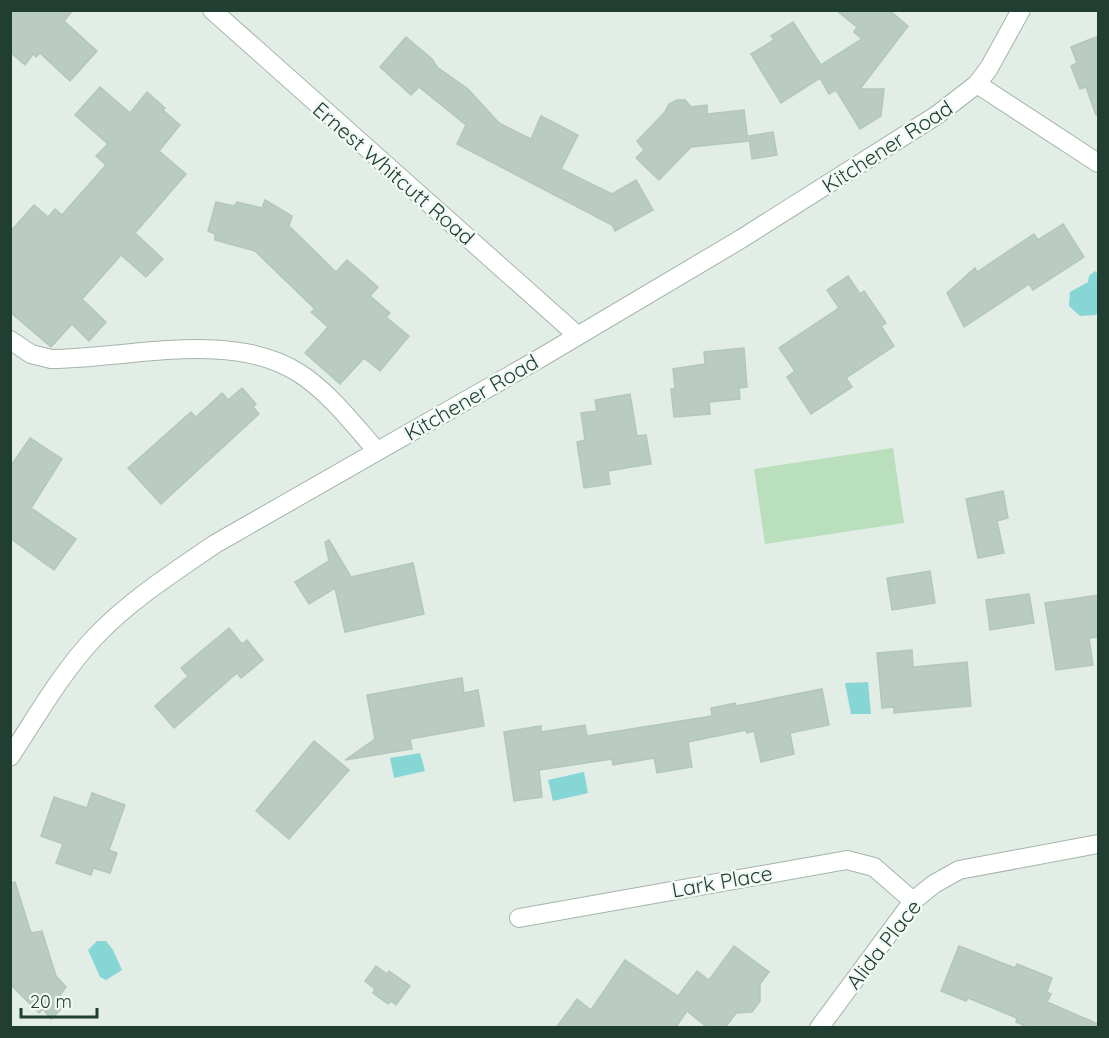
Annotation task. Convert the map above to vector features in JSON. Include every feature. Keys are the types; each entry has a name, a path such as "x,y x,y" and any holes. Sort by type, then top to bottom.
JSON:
{"street":[{"name":"Ernest Whitcutt Road","path":"212,10 577,335"},
{"name":"Kitchener Road","path":"10,757 72,663 118,616 215,544 741,239 937,115 976,84 989,68 1021,10"},
{"path":"976,84 1098,163"},
{"path":"10,340 31,354 51,359 219,350 272,361 299,373 330,399 377,451"},
{"name":"Alida Place","path":"819,1028 913,901 959,870 1098,844"},
{"name":"Lark Place","path":"519,918 847,860 874,867 913,901"}],"green space":[{"path":"893,448 904,523 765,544 754,469"}],"water":[{"path":"1095,271 1098,274 1098,311 1096,315 1080,316 1069,306 1070,292 1088,282 1089,276"},
{"path":"868,682 871,714 851,714 845,683"},
{"path":"420,753 425,771 394,778 390,758"},
{"path":"584,772 588,793 553,801 548,780"},
{"path":"97,941 106,941 122,970 106,980 100,977 88,950"}],"building":[{"path":"10,10 73,10 64,21 97,51 70,81 40,53 36,57 33,54 25,65 10,52"},
{"path":"836,10 889,10 908,26 860,89 884,89 881,116 860,129 836,90 829,94 820,78 781,103 751,54 774,40 771,36 793,22 821,65 862,39 854,32 857,27"},
{"path":"1098,36 1098,115 1096,115 1086,87 1080,89 1071,66 1077,63 1071,47"},
{"path":"406,37 432,59 437,67 468,89 499,123 531,139 541,116 578,135 561,169 612,194 636,180 653,210 615,231 612,225 457,144 466,125 419,87 411,95 380,67"},
{"path":"100,87 130,113 147,92 165,108 163,110 180,125 159,151 186,174 135,233 163,259 146,277 121,255 82,299 106,322 89,341 72,324 51,347 10,312 10,232 34,205 48,217 55,209 62,215 106,165 96,156 108,144 75,115"},
{"path":"677,100 685,100 691,107 707,105 707,114 744,110 748,141 691,147 659,180 636,158 644,150 637,141 665,112 669,104"},
{"path":"773,132 777,155 752,159 749,136"},
{"path":"265,200 292,216 289,226 336,272 347,260 378,287 370,296 390,313 386,317 409,336 380,371 364,358 340,384 305,353 328,327 311,312 315,309 255,251 215,240 215,234 208,231 216,202 234,206 237,202 262,208"},
{"path":"1063,224 1084,257 1033,290 1029,284 964,327 947,293 975,268 977,272 1034,234 1038,240"},
{"path":"848,276 860,294 864,291 886,323 881,326 894,346 846,378 852,387 811,414 787,377 795,371 779,348 839,308 827,290"},
{"path":"744,348 747,387 739,388 740,399 709,402 710,414 674,417 671,389 675,389 673,369 705,364 704,352"},
{"path":"242,388 256,404 253,407 259,414 161,504 128,468 191,412 196,417 222,393 228,400"},
{"path":"630,394 637,436 646,435 651,464 608,471 610,484 584,488 577,442 585,440 581,413 597,411 595,400"},
{"path":"30,438 62,459 31,508 76,539 54,570 10,538 10,467"},
{"path":"1003,491 1008,518 997,521 1004,553 978,558 966,499"},
{"path":"329,540 351,577 413,563 424,614 345,632 335,588 309,604 295,582 329,561 325,542"},
{"path":"930,571 935,603 892,610 887,578"},
{"path":"1029,594 1034,623 990,630 986,600"},
{"path":"1098,595 1098,637 1089,638 1093,665 1056,670 1045,603"},
{"path":"229,628 242,644 247,640 263,660 241,678 237,673 174,728 155,706 188,676 181,668"},
{"path":"912,650 913,667 967,662 971,706 894,713 894,707 882,708 877,653"},
{"path":"462,678 464,693 478,690 484,726 410,739 412,749 345,760 375,739 367,695"},
{"path":"822,689 829,725 790,733 794,754 761,762 754,731 747,733 746,730 688,742 692,767 657,773 654,758 613,765 612,759 539,770 542,797 514,801 504,732 541,726 541,732 585,725 587,736 712,716 711,708 735,703 736,706"},
{"path":"314,741 349,770 289,839 256,811"},
{"path":"92,793 125,805 109,850 117,853 110,873 93,868 91,875 56,863 63,844 41,836 54,797 87,808"},
{"path":"15,882 31,933 42,931 56,976 66,987 60,995 68,1002 51,1019 43,1009 39,1013 10,984 10,883"},
{"path":"734,946 769,972 760,984 760,1001 752,1012 736,1013 725,1028 708,1028 687,1011 675,1028 556,1028 577,999 591,1010 625,960 678,996 697,971 709,980"},
{"path":"959,946 1015,968 1017,964 1052,978 1047,992 1051,994 1047,1002 1098,1024 1098,1028 1029,1028 1016,1022 1017,1018 968,998 966,1001 941,991"},
{"path":"376,966 387,974 389,971 410,986 396,1005 391,1001 388,1004 373,993 375,989 365,981"}]}
